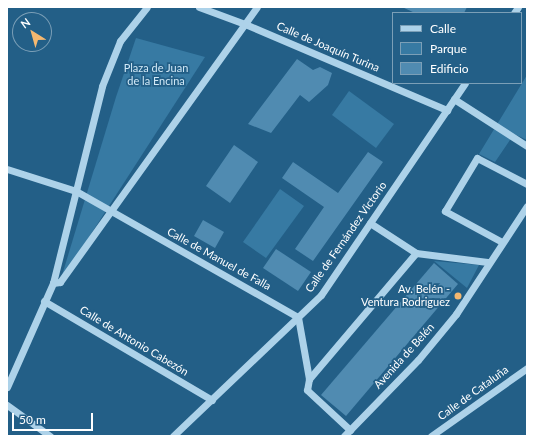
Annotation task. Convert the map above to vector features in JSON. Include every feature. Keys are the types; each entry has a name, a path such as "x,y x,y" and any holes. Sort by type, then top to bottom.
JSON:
{"street":[{"path":"7,387 53,283 102,86 120,41 147,7"},
{"name":"Calle de Joaquín Turina","path":"199,7 245,24 447,110"},
{"path":"53,283 60,282 110,210 257,7"},
{"name":"Calle de Fernández Victorio","path":"173,436 321,294 464,84"},
{"path":"454,99 527,146"},
{"path":"502,242 445,210 477,158 527,184"},
{"name":"Calle de Manuel de Falla","path":"7,169 76,191 298,317"},
{"name":"Avenida de Belén","path":"344,436 418,360 456,314 487,262 502,242 524,220 527,206"},
{"path":"370,223 416,254 487,262"},
{"path":"309,379 416,254"},
{"name":"Calle de Antonio Cabezón","path":"44,301 212,400"},
{"path":"298,317 309,379 307,390 350,430"},
{"name":"Calle de Cataluña","path":"431,436 527,368"},
{"path":"7,405 50,436"}],"green space":[{"name":"Plaza de Juan de la Encina","path":"136,38 205,57 60,282 116,97"},
{"path":"527,75 527,140 514,134 495,162 479,154"},
{"path":"349,91 394,124 376,148 332,115"},
{"path":"280,189 304,206 266,258 243,242"},
{"path":"434,261 479,265 467,288"}],"building":[{"path":"402,7 467,7 464,12 413,12"},
{"path":"297,59 313,70 320,67 332,73 328,85 309,102 300,95 271,133 248,124"},
{"path":"234,145 258,162 230,203 206,186"},
{"path":"368,152 383,162 313,261 295,249 324,207 282,178 293,162 338,193"},
{"path":"203,220 224,232 215,248 194,236"},
{"path":"276,249 311,272 298,291 263,268"},
{"path":"434,263 458,284 346,416 321,395"}],"place":[{"name":"Av. Belén - Ventura Rodriguez","path":"458,296"}]}
